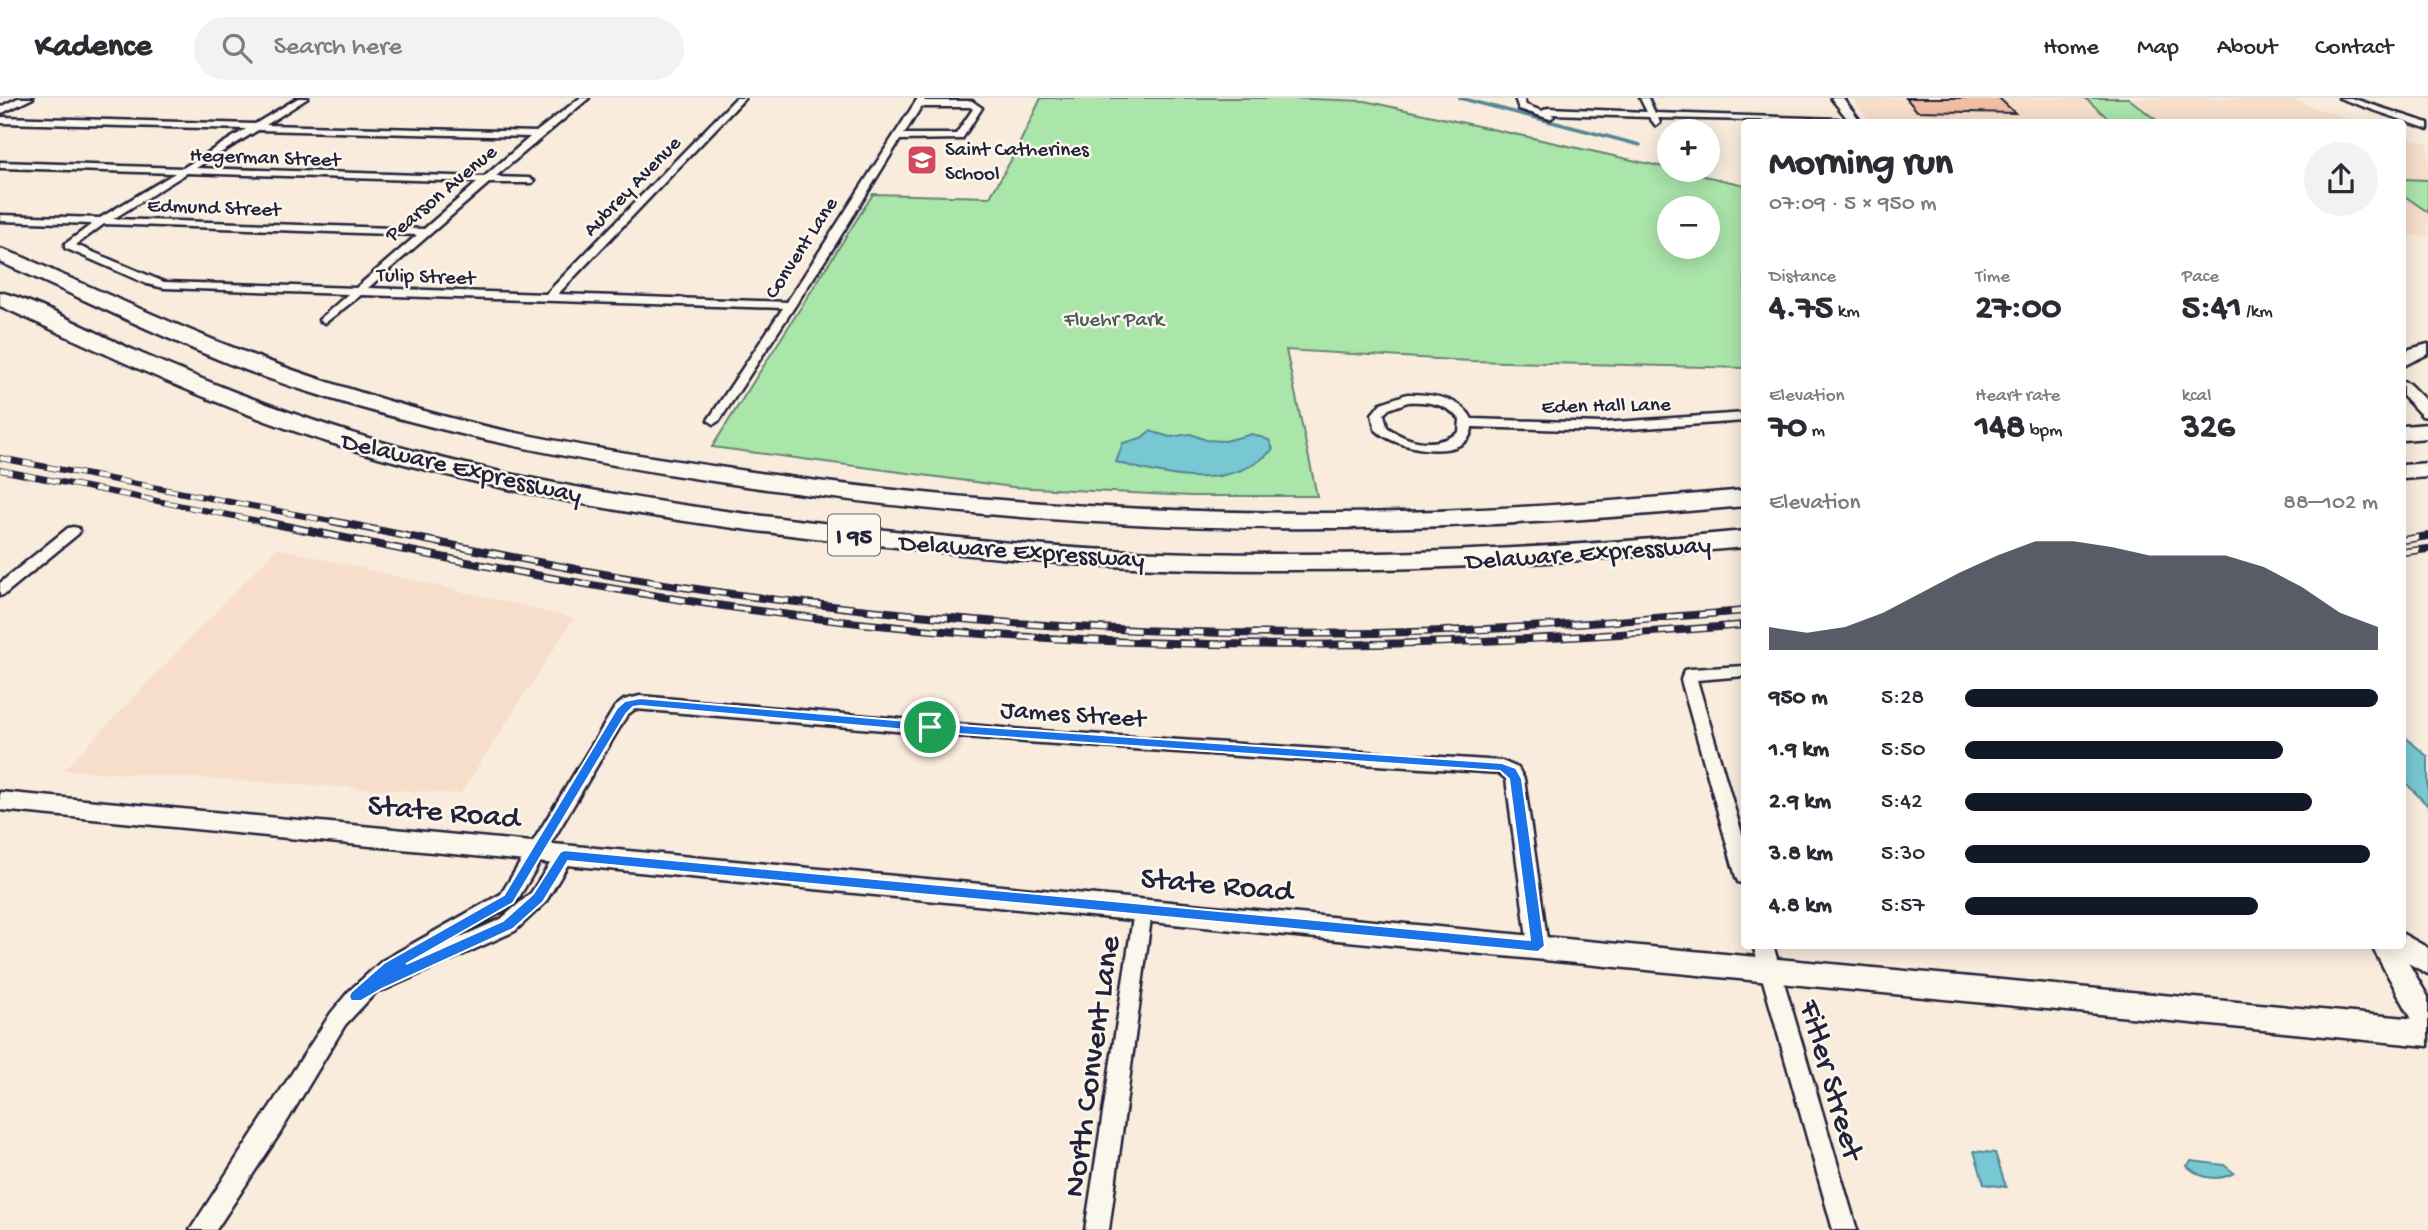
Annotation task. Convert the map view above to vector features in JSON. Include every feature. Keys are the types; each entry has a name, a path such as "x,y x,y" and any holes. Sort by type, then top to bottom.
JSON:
{"highway":[{"name":"Delaware Expressway","path":"0,256 266,370 396,411 564,450 792,488 1024,512 1328,521 1655,508 1741,498"},
{"name":"Delaware Expressway","path":"0,298 261,412 342,439 485,476 665,512 834,533 1112,558 1423,562 1655,548 1741,539"},
{"path":"0,315 133,357"},
{"path":"2406,433 2428,430"},
{"path":"2406,472 2428,470"}],"main road":[{"name":"State Road","path":"0,801 1143,911 1538,946 1767,958 2428,1033"},
{"path":"2406,949 2428,962"}],"street":[{"path":"0,111 27,98"},
{"path":"101,222 304,98"},
{"name":"Pearson Avenue","path":"325,320 538,135 585,98"},
{"name":"Aubrey Avenue","path":"548,298 741,98"},
{"path":"1518,98 1522,107 1540,114 1741,120"},
{"path":"1644,98 1654,119"},
{"path":"1837,98 1854,119"},
{"path":"2343,98 2428,126"},
{"path":"898,137 959,137 978,108 972,104 920,101"},
{"name":"Convent Lane","path":"714,419 920,101"},
{"path":"1654,119 1741,127"},
{"path":"0,120 538,135"},
{"name":"Hegerman Street","path":"0,165 529,181"},
{"name":"Edmund Street","path":"0,219 427,232"},
{"name":"Tulip Street","path":"101,222 69,246 150,282 164,285 789,305"},
{"path":"2406,358 2414,352 2428,349"},
{"path":"2406,390 2428,412"},
{"path":"1407,398 1425,398 1451,405 1462,413 1467,423 1465,433 1455,440 1438,445 1419,445 1393,438 1381,429 1377,419 1380,410 1391,402 1407,398"},
{"name":"Eden Hall Lane","path":"1467,423 1601,427 1741,416"},
{"path":"0,591 73,531"},
{"path":"1741,671 1690,674 1689,680 1741,863"},
{"name":"James Street","path":"537,853 621,711 630,704 640,702 1026,736 1491,765 1512,772 1515,779 1538,946"},
{"path":"202,1230 272,1126 338,1019 356,996 389,967 508,899 537,853"},
{"path":"356,996 508,925 538,898 564,856"},
{"name":"North Convent Lane","path":"1097,1230 1143,911"},
{"path":"2386,949 2428,1022"},
{"name":"Fitler Street","path":"1767,958 1845,1230"}],"shaded area":[{"path":"1851,98 2290,98 2346,119 1868,119"},
{"path":"2406,138 2428,143 2428,236 2406,235"},
{"path":"277,548 574,618 460,794 64,770"}],"green space":[{"name":"Fluehr Park","path":"1041,98 1287,98 1365,101 1657,166 1657,182 1720,182 1720,179 1741,184 1741,368 1470,361 1286,350 1317,496 1191,496 1012,487 712,447 873,194 990,197 1014,155"},
{"path":"2085,98 2128,98 2155,119 2109,119"},
{"path":"2406,179 2428,180 2428,212 2406,197"}],"water":[{"path":"1150,431 1170,437 1191,434 1206,440 1225,441 1252,434 1269,440 1273,449 1256,463 1218,476 1177,476 1116,462 1123,443 1141,438"},
{"path":"2406,738 2428,757 2428,806 2406,783"},
{"path":"1974,1151 1995,1153 2006,1187 1984,1184"},
{"path":"2191,1161 2224,1165 2234,1173 2216,1178 2204,1176 2187,1166"}],"building":[{"path":"1906,98 1999,98 2015,113 1917,111"}],"waterway":[{"path":"1460,98 1640,145"}],"railway":[{"path":"0,458 341,523"},
{"path":"0,470 269,523"},
{"path":"261,521 487,566 715,605 868,624 978,634 1197,644 1306,645 1525,639 1741,625"},
{"path":"332,521 563,567 680,587 869,610 1085,628 1302,634 1420,632 1741,611"},
{"path":"2406,540 2428,536"},
{"path":"2406,552 2428,549"}],"place":[{"name":"Saint Catherines School","path":"922,160"}],"route":[{"path":"640,702 930,727 1026,736 1502,767 1512,772 1515,779 1538,946 564,856 538,898 508,925 356,996 389,967 508,899 621,711 630,704 640,702"}]}
